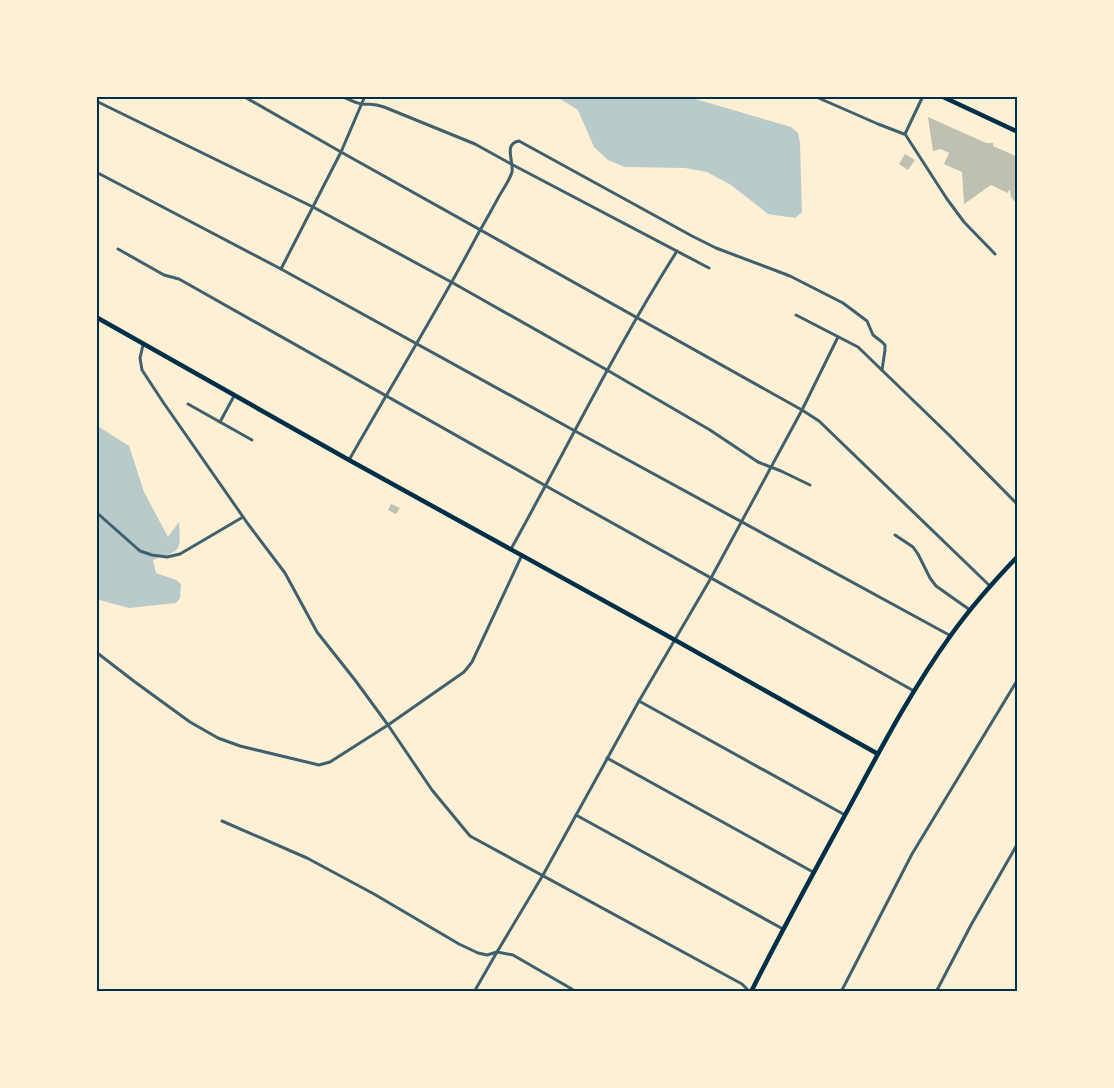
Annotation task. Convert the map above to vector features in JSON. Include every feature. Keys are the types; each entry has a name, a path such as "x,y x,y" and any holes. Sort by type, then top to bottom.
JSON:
{"main road":[{"path":"941,96 1018,132"},
{"path":"96,317 878,754"},
{"path":"751,992 783,929 914,691 970,610 1018,556"}],"street":[{"path":"243,96 822,423 990,586"},
{"path":"341,96 362,104 373,103 476,144 709,268"},
{"path":"281,269 341,152 365,96"},
{"path":"814,96 905,134 964,222 995,254"},
{"path":"905,134 923,96"},
{"path":"96,101 313,207 608,370 710,430 758,462 810,485"},
{"path":"349,460 453,283 480,230 510,180 513,165 510,156 511,145 519,141 708,244 790,276 831,296 867,321 873,335 882,342 885,350 882,370"},
{"path":"96,172 281,269 951,636"},
{"path":"118,249 164,275 179,279 914,691"},
{"path":"511,549 637,317 677,251"},
{"path":"796,315 858,347 1018,505"},
{"path":"474,992 711,578 802,410 838,337"},
{"path":"143,345 140,358 142,370 163,402 285,573 317,632 356,680 432,790 470,836 741,984 751,992"},
{"path":"220,422 234,396"},
{"path":"188,404 252,440"},
{"path":"96,512 140,551 167,557 180,554 243,517"},
{"path":"895,535 913,547 936,586 970,610"},
{"path":"96,652 190,722 218,738 240,746 319,765 330,762 388,725 464,672 472,662 522,555"},
{"path":"841,992 912,854 1018,679"},
{"path":"639,701 845,815"},
{"path":"607,758 814,872"},
{"path":"576,815 783,929"},
{"path":"222,820 307,858 459,944 478,953 488,955 497,951 513,956 577,992"},
{"path":"936,992 1018,843"}],"shaded area":[{"path":"555,96 685,96 791,127 798,133 800,143 802,212 795,218 768,214 731,185 707,172 685,168 625,167 608,160 594,147 578,110"},
{"path":"96,425 129,446 144,492 168,537 179,522 180,540 177,549 153,560 156,573 181,584 180,598 176,603 129,608 96,599"}],"building":[{"path":"928,117 986,143 993,143 993,146 1018,157 1018,202 1011,197 1010,190 1008,193 991,185 964,204 962,172 944,164 949,153 941,149 933,151"},
{"path":"905,154 915,160 908,170 899,164"},
{"path":"391,504 400,508 396,514 388,510"}]}
